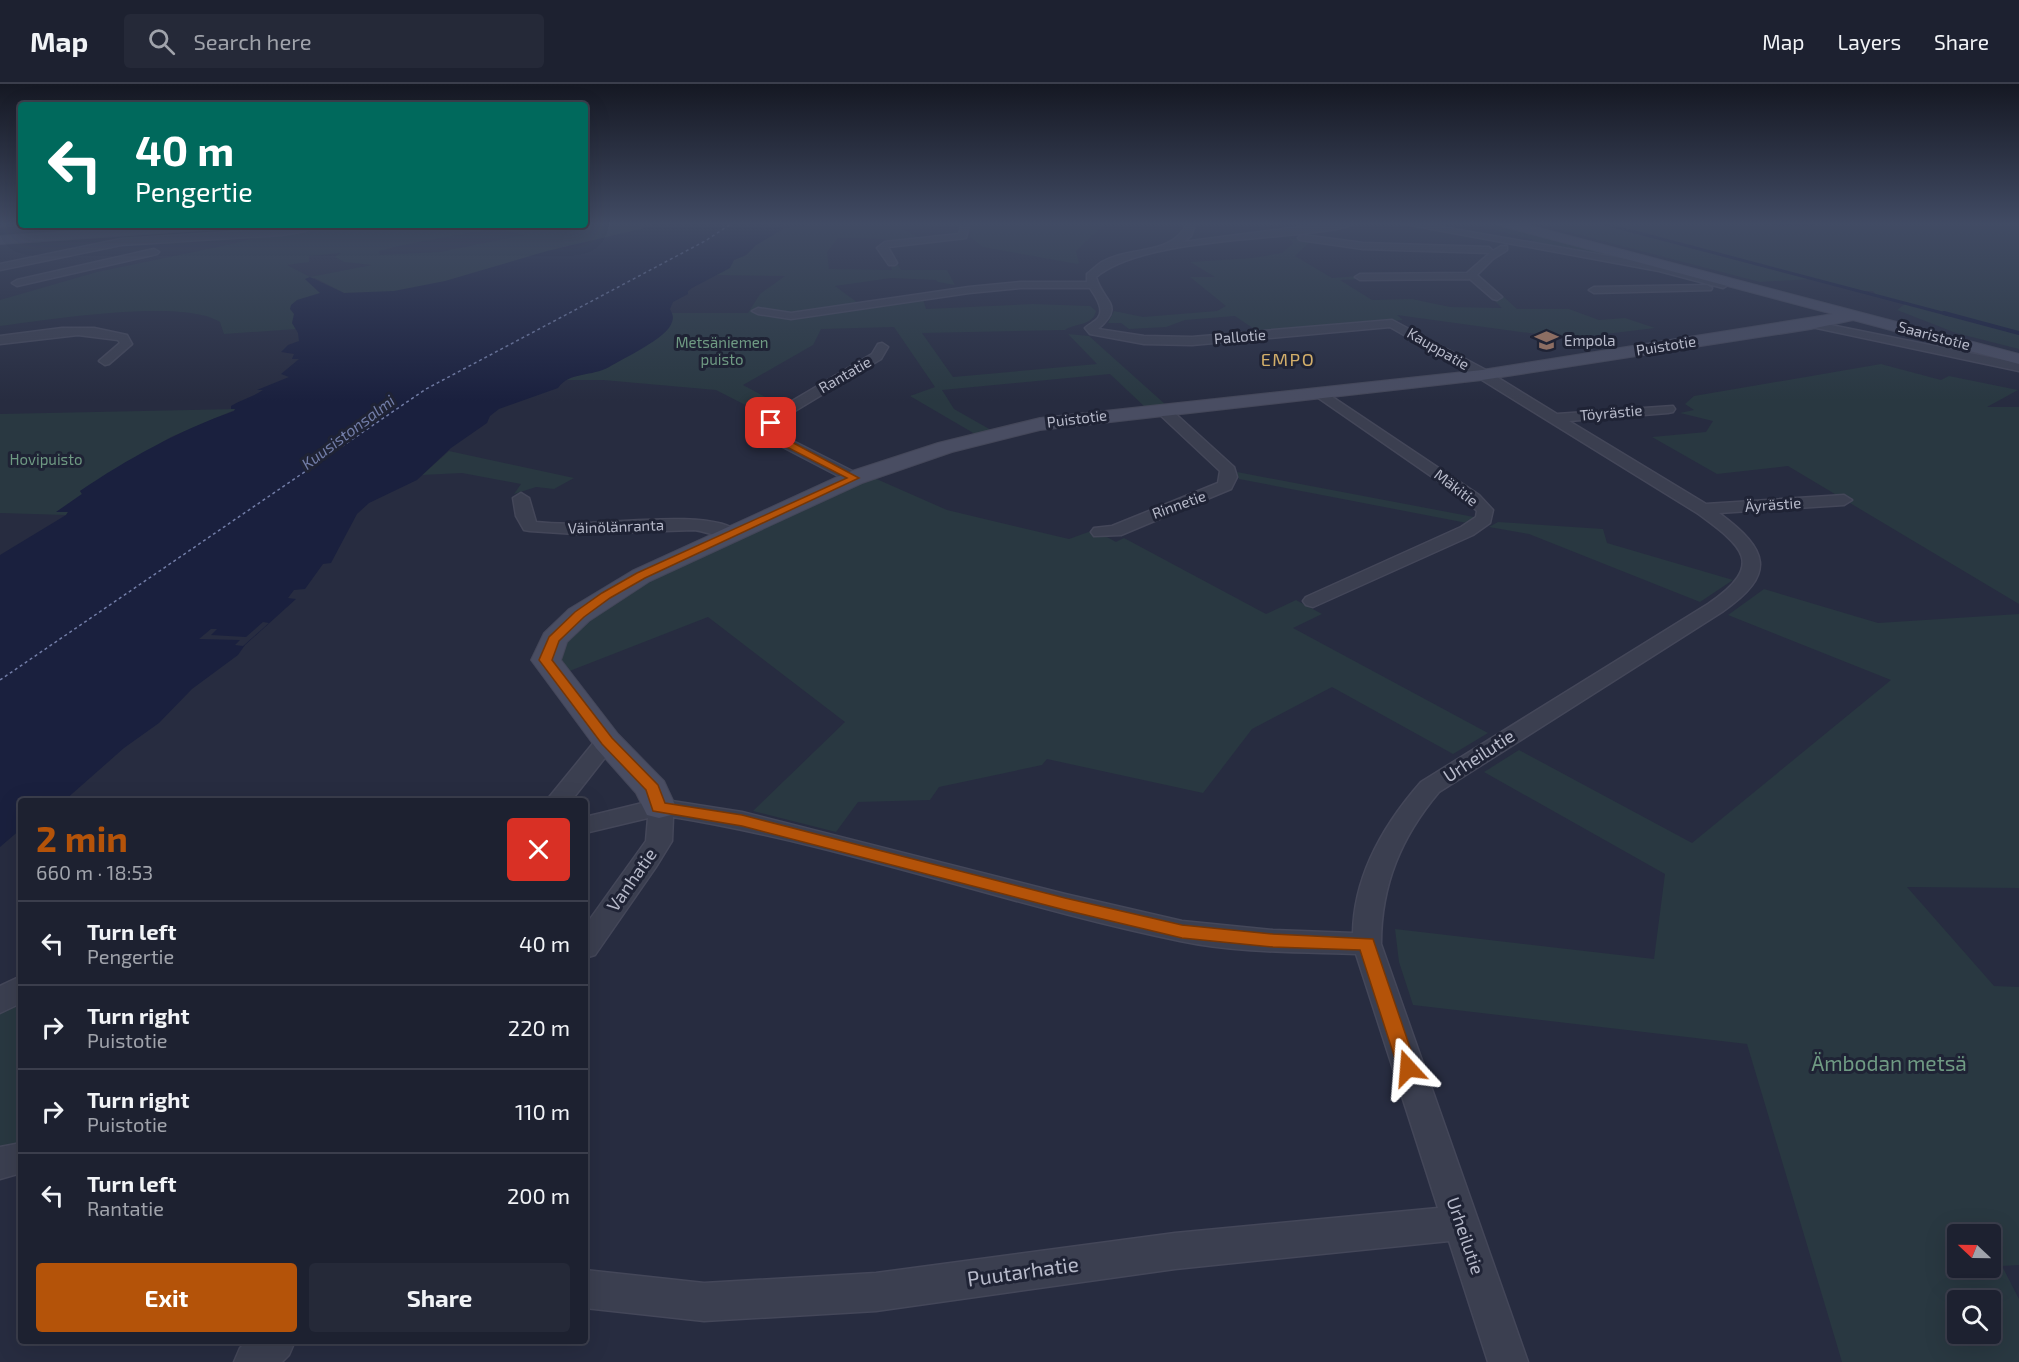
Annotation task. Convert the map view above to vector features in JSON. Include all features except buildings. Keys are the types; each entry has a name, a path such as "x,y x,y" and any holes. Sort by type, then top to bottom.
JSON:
{"street":[{"path":"17,284 26,282"},
{"path":"758,311 791,316 989,283 1092,285 1092,282"},
{"path":"1481,282 1497,297"},
{"path":"1594,290 1710,288 1723,285 1711,282"},
{"name":"Saaristotie","path":"1727,282 2019,359"},
{"name":"Pallotie","path":"1092,285 1101,293 1107,307 1104,319 1091,328 1094,332 1122,338 1192,341 1392,323"},
{"name":"Puistotie","path":"659,807 652,789 607,741 546,660 554,639 579,615 641,576 854,478 934,450 1013,429 1482,375 1811,324 1853,315"},
{"name":"Kauppatie","path":"1392,323 1482,375"},
{"path":"1811,324 2019,367"},
{"path":"0,340 86,333 112,334 123,338 126,344 124,347 105,361"},
{"name":"Rantatie","path":"854,478 782,441 774,434 771,423 790,408 877,356 882,347"},
{"name":"Urheilutie","path":"1482,375 1702,509 1738,535 1748,549 1752,562 1745,584 1715,608 1430,788 1410,808 1382,861 1366,924 1367,944 1508,1362"},
{"name":"Mäkitie","path":"1313,601 1467,531 1484,519 1485,510 1473,498 1322,394"},
{"name":"Töyrästie","path":"1554,418 1668,409"},
{"name":"Rinnetie","path":"1100,532 1115,531 1225,486 1229,477 1228,470 1163,410"},
{"name":"Väinölänranta","path":"521,498 524,516 530,526 567,528 689,524 720,528 731,534"},
{"name":"Äyrästie","path":"1702,509 1844,500"},
{"path":"560,798 607,741"},
{"path":"588,824 659,807 753,823 1065,904 1182,931 1273,941 1367,944"},
{"name":"Vanhatie","path":"588,943 659,841 662,824 659,807"},
{"path":"0,1001 18,990"},
{"path":"0,1163 18,1159"},
{"name":"Puutarhatie","path":"588,1289 704,1302 876,1292 1175,1251 1460,1223"},
{"path":"254,1362 272,1344"}],"green space":[{"path":"64,282 308,282 319,291 340,300 297,331 296,329 224,334 220,322 202,315 176,312 113,313 0,326 0,300"},
{"path":"322,282 505,282 476,292 344,293"},
{"name":"Metsäniemen puisto","path":"777,282 866,282 835,286 862,306 923,299 926,309 1033,304 1090,306 1096,311 1088,322 1065,330 922,333 953,377 1097,364 1068,334 1089,336 1166,405 1145,407 1110,374 942,390 954,409 991,430 975,434 910,396 935,387 894,327 821,329 813,345 743,385 784,407 757,411 716,390 603,380 563,380 609,367 639,349 673,318 672,313 748,313 760,294"},
{"name":"Metsäniemen puisto","path":"938,282 953,282 955,285"},
{"path":"1196,282 1343,282 1372,300 1412,299 1450,307 1502,308 1491,297 1504,297 1517,309 1569,309 1599,320 1625,318 1655,328 1589,336 1558,337 1397,315 1403,320 1260,333 1235,316 1185,320 1166,327 1129,329 1121,323 1108,323 1114,311 1143,317 1217,311 1226,306"},
{"path":"1823,282 2019,282 2019,349 1956,333 1897,310 1906,303 1876,295 1873,291 1857,291"},
{"path":"1881,364 1941,380 1949,376 2018,390 1987,407 2019,407 2019,604 1788,466 1717,474 1652,437 1706,432 1713,421 1680,413 1694,410 1685,404 1694,396"},
{"name":"Hovipuisto","path":"237,409 171,437 80,491 82,494 58,511 68,512 66,515 0,513 0,414"},
{"path":"449,451 574,478 554,489 536,487 514,494 521,484 462,473 422,475"},
{"path":"1237,472 1474,517 1467,523 1239,479"},
{"path":"872,477 947,510 1069,539 1094,530 1116,542 1124,538 1266,614 1296,600 1322,614 1293,628 1488,733 1453,754 1332,687 1252,729 1203,793 1047,759 1042,765 939,787 930,800 858,802 836,832 753,811 845,722 708,617 567,672 559,657 564,641 632,585"},
{"path":"1498,522 1603,529 1607,543 1733,580 1700,602 1529,534 1489,527"},
{"name":"Ämbodan metsä","path":"1764,589 1878,623 2019,614 2019,888 1907,887 1994,986 2019,987 2019,1265 2002,1266 2019,1299 2019,1362 1842,1362 1747,1044 1413,1005 1399,962 1395,929 1654,959 1665,874 1484,772 1519,750 1692,843 1891,680 1728,615"},
{"path":"18,1000 18,1154 0,1159 0,1010"}],"water":[{"name":"Kuusistonsalmi","path":"308,282 320,282 344,293 394,291 442,282 704,282 673,302 670,309 672,322 669,328 654,341 602,370 569,379 558,388 499,409 490,416 487,423 451,448 417,480 369,503 357,514 331,563 323,564 305,589 294,590 288,598 296,599 245,645 238,655 192,689 159,723 124,748 67,798 18,798 18,832 0,847 0,555 66,515 68,512 56,512 82,494 80,491 116,468 174,436 234,411 235,409 231,409 231,406 263,390 257,390 289,377 281,374 299,359 292,359 294,354 281,352 288,345 299,341 298,333 292,323 294,314 290,309 291,305 297,300 320,293"}],"pier":[{"path":"263,622 269,623 243,646 235,645 240,640 199,639 211,629 217,629 211,635 246,637"}],"waterway":[{"path":"1823,282 1950,315"},
{"path":"1944,313 2019,333"}],"ferry route":[{"path":"0,680 426,389 628,282"}],"place":[{"name":"Empola","path":"1546,341"}],"district":[{"name":"EMPO","path":"1288,360"}],"route":[{"path":"771,423 774,434 782,441 854,478 641,576 606,596 563,629 554,639 546,660 607,741 652,789 659,807 742,820 1065,904 1182,931 1273,941 1367,944 1408,1068"}]}
